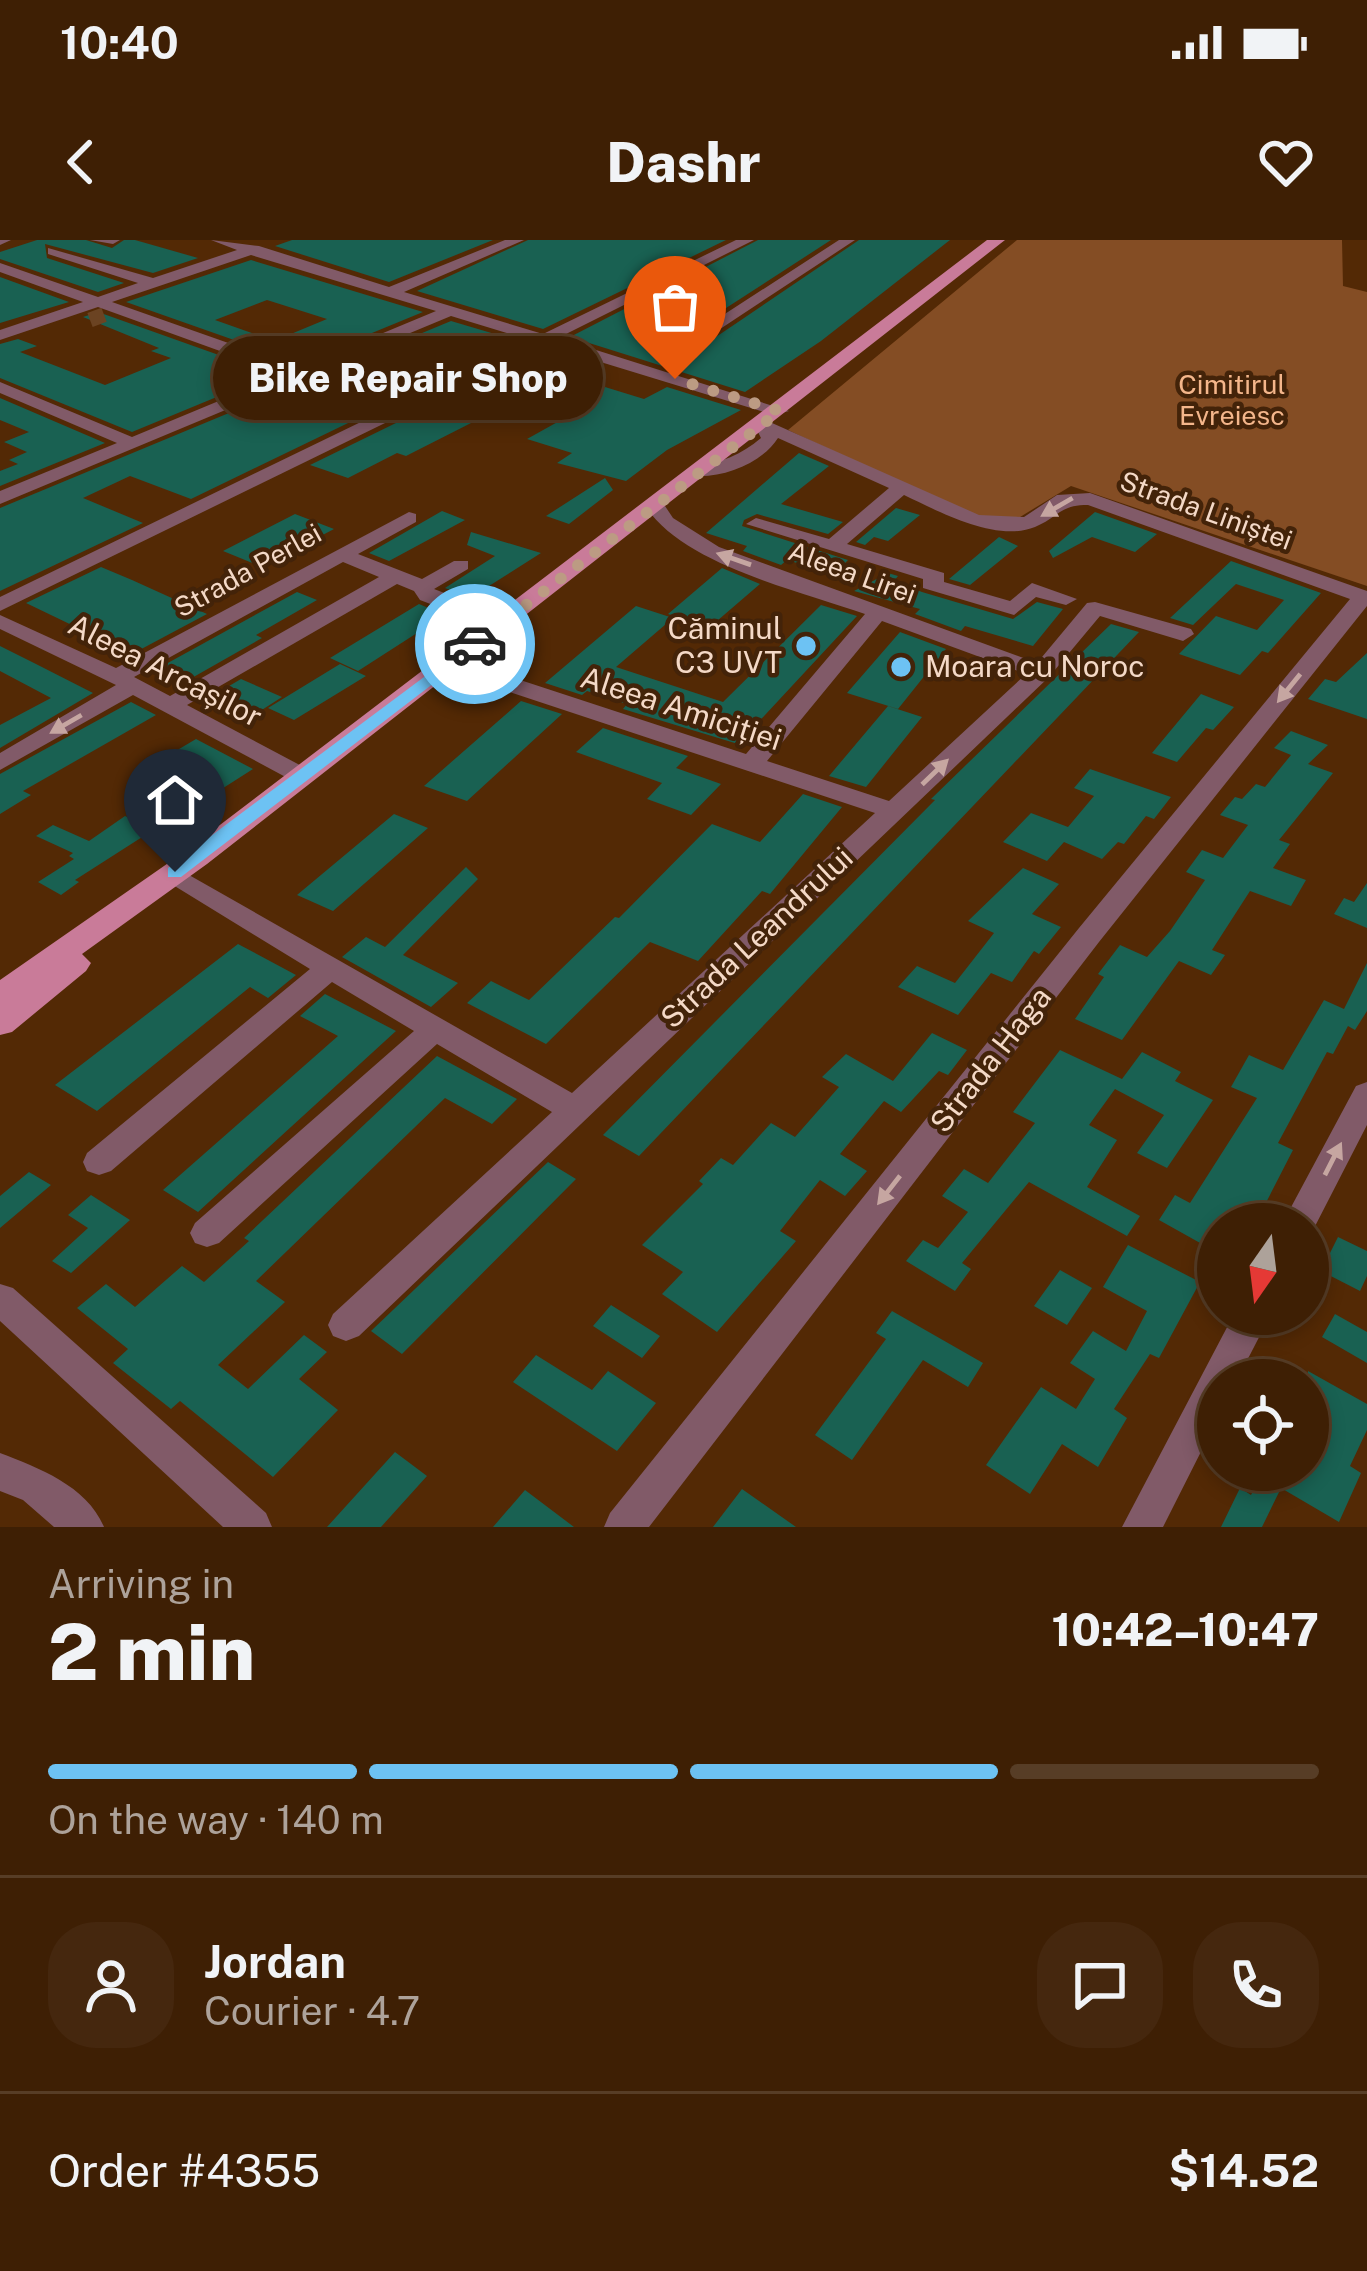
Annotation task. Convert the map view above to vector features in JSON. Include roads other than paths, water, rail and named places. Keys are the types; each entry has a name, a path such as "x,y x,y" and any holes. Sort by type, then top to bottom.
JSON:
{"main road":[{"path":"963,264 988,240"},
{"path":"0,1023 185,867 997,240"},
{"path":"0,996 185,867"}],"street":[{"path":"1,268 88,240"},
{"path":"98,240 112,240"},
{"name":"Strada Liniștei","path":"218,240 545,340 772,418 967,518 1005,525 1036,520 1064,499 1090,499 1365,598"},
{"path":"0,335 46,319 102,312 152,283 281,240"},
{"path":"390,292 517,240"},
{"path":"0,605 747,240"},
{"path":"702,334 848,240"},
{"path":"53,251 152,283"},
{"path":"1,268 102,312 298,373"},
{"path":"0,287 29,278"},
{"path":"0,498 449,311"},
{"path":"0,387 132,442"},
{"path":"833,547 902,487"},
{"name":"Aleea Lirei","path":"656,507 666,522 712,551 1041,672"},
{"name":"Strada Perlei","path":"0,763 125,681 409,518"},
{"path":"756,524 937,578 930,584 1014,609 1032,589 1066,599"},
{"path":"341,554 423,587 427,596 488,618"},
{"path":"821,590 860,555"},
{"path":"423,587 460,565"},
{"path":"171,705 395,576"},
{"name":"Strada Haga","path":"624,1527 1089,935 1365,598"},
{"name":"Strada Leandrului","path":"346,1325 1041,672 1095,608 1183,634"},
{"path":"752,764 879,611"},
{"name":"Aleea Arcașilor","path":"0,621 125,681 302,776"},
{"name":"Aleea Amiciției","path":"448,664 894,812"},
{"path":"185,867 330,968 573,1109"},
{"path":"99,1162 330,968"},
{"path":"206,1233 435,1029"},
{"path":"1310,1203 1367,1094"},
{"path":"0,1300 252,1527"},
{"path":"1142,1527 1197,1421"},
{"path":"0,1472 37,1486 85,1527"}],"tunnel":[{"path":"90,320 106,314"}],"place":[{"name":"Bike Repair Shop","path":"675,379"},
{"name":"Căminul C3 UVT","path":"806,646"},
{"name":"Moara cu Noroc","path":"901,667"}],"park label":[{"name":"Cimitirul Evreiesc","path":"1232,400"}]}
